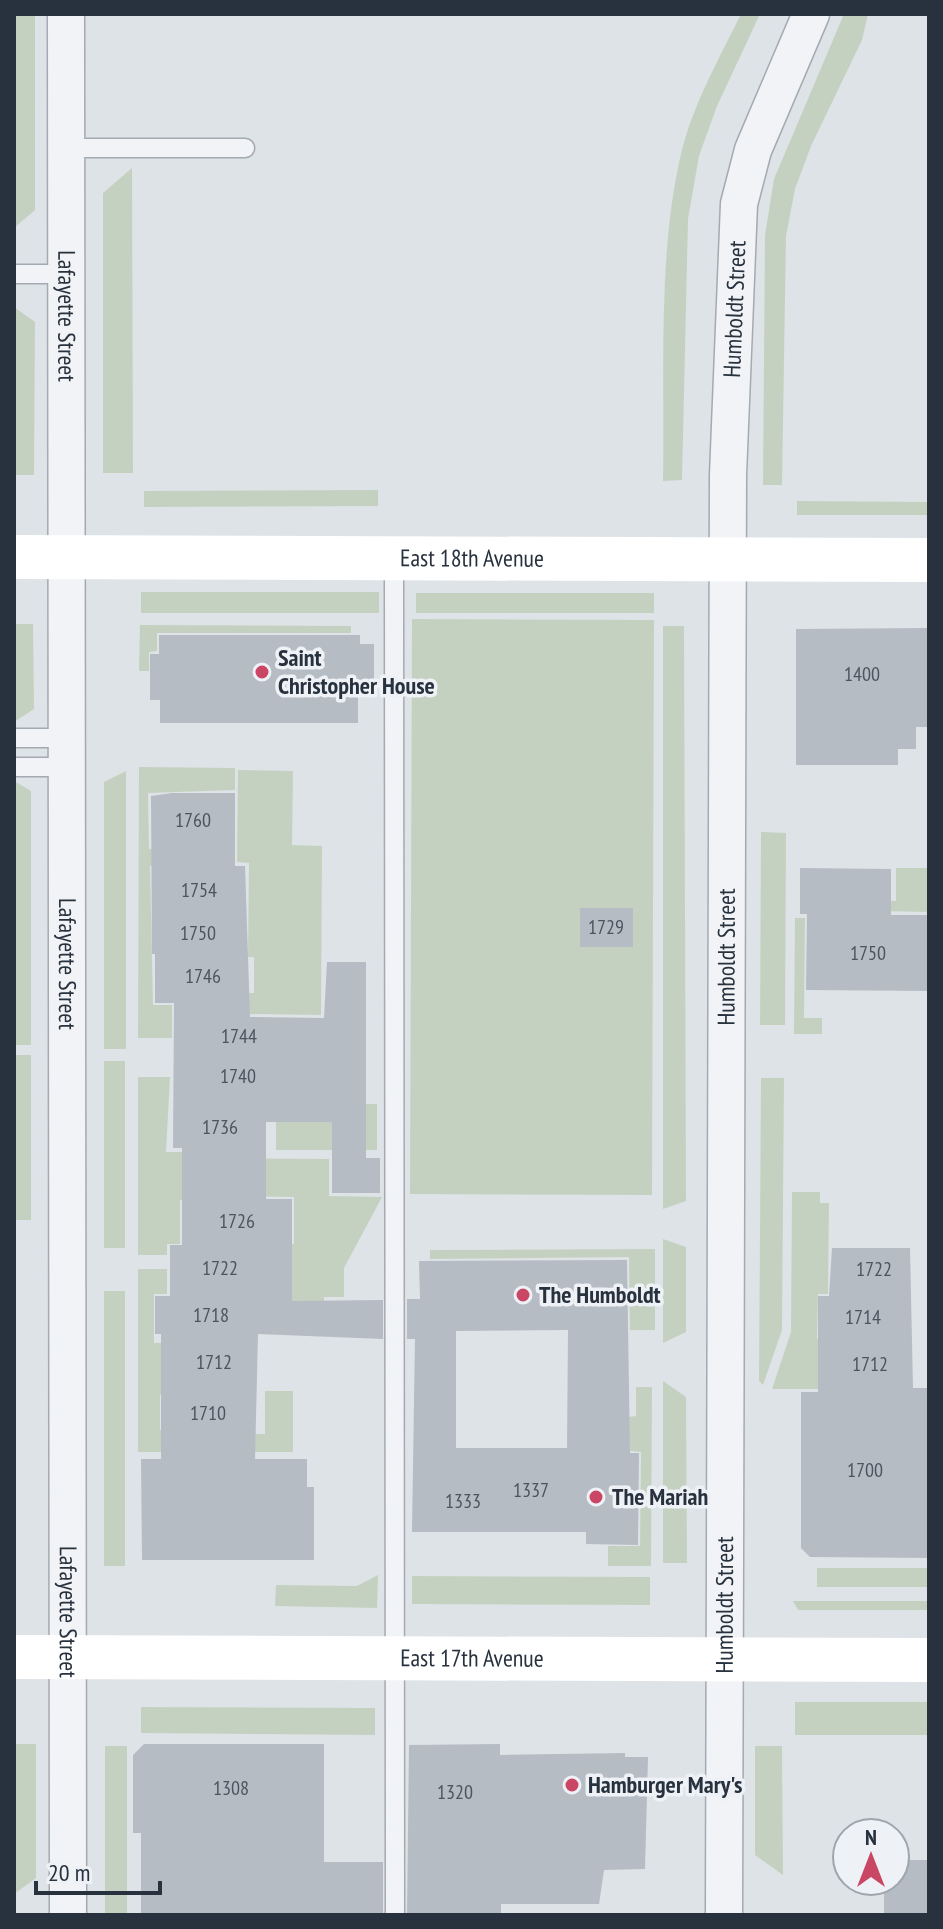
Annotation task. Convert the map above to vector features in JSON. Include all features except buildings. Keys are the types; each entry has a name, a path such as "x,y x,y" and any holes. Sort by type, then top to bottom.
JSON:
{"main road":[{"name":"East 18th Avenue","path":"14,557 929,560"},
{"name":"East 17th Avenue","path":"14,1657 929,1660"}],"street":[{"name":"Lafayette Street","path":"66,14 68,1915"},
{"name":"Humboldt Street","path":"724,1915 728,560 739,204 753,150 811,14"}],"lane":[{"path":"66,148 245,148"},
{"path":"14,274 66,274"},
{"path":"394,559 395,1915"},
{"path":"14,738 67,753"},
{"path":"14,767 67,753"}],"green space":[{"path":"14,14 35,14 35,210 14,228"},
{"path":"741,14 760,14 717,106 699,156 688,219 682,480 663,481 665,275 673,193 692,117"},
{"path":"844,14 868,14 862,40 811,146 795,189 786,236 782,485 763,485 765,235 774,179"},
{"path":"132,168 133,473 103,473 103,193"},
{"path":"14,307 35,322 34,475 14,475"},
{"path":"378,490 378,506 144,507 144,491"},
{"path":"797,501 929,502 929,515 797,515"},
{"path":"141,592 379,592 379,613 141,613"},
{"path":"416,593 654,593 654,613 416,613"},
{"path":"412,619 654,620 652,1195 410,1194"},
{"path":"14,624 33,624 34,709 14,722"},
{"path":"140,625 351,626 351,633 157,633 157,651 149,652 149,671 139,671"},
{"path":"663,626 684,626 686,1201 663,1209"},
{"path":"139,767 235,768 235,790 148,793 149,849 165,849 166,866 150,866 153,1005 172,1005 172,1038 138,1038"},
{"path":"238,770 293,771 292,845 322,846 321,1015 246,1014 232,994 254,993 254,957 248,957 249,863 237,862"},
{"path":"126,771 126,1049 104,1049 104,782"},
{"path":"14,781 31,791 31,1045 14,1045"},
{"path":"761,832 786,833 785,1025 760,1025"},
{"path":"896,868 929,868 929,912 880,911 880,900 896,901"},
{"path":"795,918 805,918 804,1018 822,1018 822,1034 794,1034"},
{"path":"14,1055 31,1055 31,1220 14,1220"},
{"path":"104,1061 125,1061 125,1248 104,1248"},
{"path":"138,1077 170,1077 166,1152 201,1152 197,1199 180,1200 180,1244 167,1244 167,1255 138,1255"},
{"path":"761,1078 784,1078 782,1330 763,1385 759,1381"},
{"path":"276,1104 377,1104 377,1150 276,1150"},
{"path":"203,1158 329,1159 329,1196 382,1197 344,1268 344,1297 324,1297 324,1334 271,1334 272,1245 294,1244 294,1197 203,1196"},
{"path":"792,1192 820,1192 820,1203 829,1203 828,1294 818,1294 817,1339 824,1340 824,1389 772,1389 791,1332"},
{"path":"663,1239 686,1247 686,1332 663,1343"},
{"path":"655,1249 655,1330 630,1330 629,1257 430,1259 430,1250"},
{"path":"138,1269 167,1269 167,1294 154,1294 154,1343 169,1343 169,1394 160,1395 160,1430 170,1430 171,1435 265,1434 265,1391 293,1391 293,1452 138,1452"},
{"path":"104,1291 125,1291 125,1566 104,1566"},
{"path":"663,1381 686,1397 687,1563 663,1563"},
{"path":"636,1387 652,1387 651,1566 608,1566 608,1546 640,1546 641,1452 630,1451 628,1417 636,1416"},
{"path":"817,1568 929,1568 929,1587 817,1587"},
{"path":"378,1575 377,1608 275,1606 276,1585 357,1586"},
{"path":"412,1576 650,1577 650,1605 412,1604"},
{"path":"793,1601 929,1601 929,1610 798,1610"},
{"path":"795,1702 929,1702 929,1735 795,1735"},
{"path":"141,1707 375,1708 375,1735 141,1733"},
{"path":"14,1744 36,1744 36,1878 14,1894"},
{"path":"105,1746 127,1746 127,1915 105,1915"},
{"path":"755,1746 782,1746 783,1875 755,1855"}],"place":[{"name":"Saint Christopher House","path":"262,672"},
{"name":"The Humboldt","path":"523,1295"},
{"name":"The Mariah","path":"596,1497"},
{"name":"Hamburger Mary's","path":"572,1785"}]}
